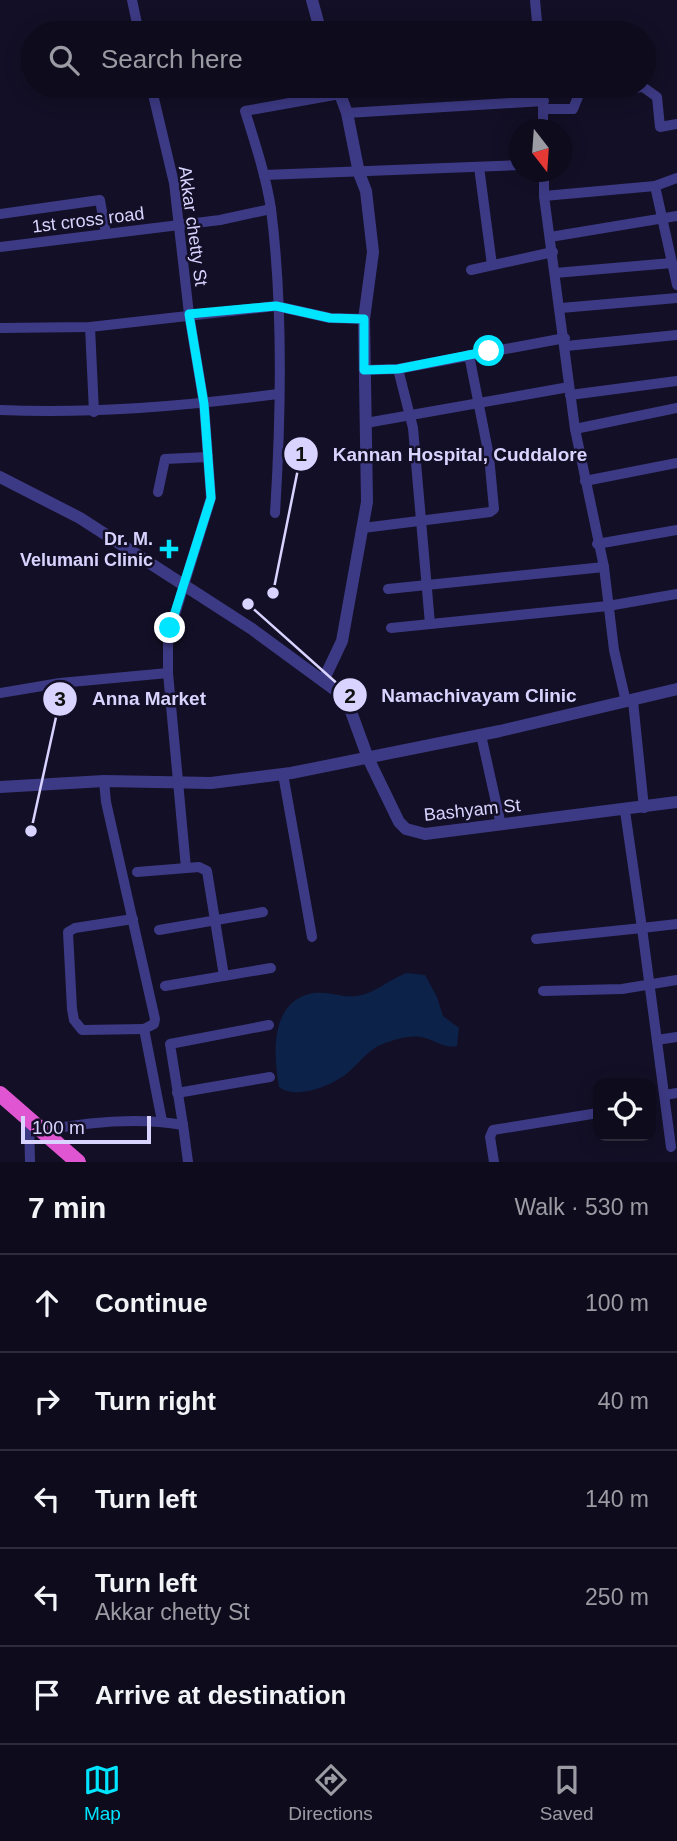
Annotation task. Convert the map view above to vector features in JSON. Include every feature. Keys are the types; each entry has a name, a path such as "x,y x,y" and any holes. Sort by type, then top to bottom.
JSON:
{"highway":[{"path":"0,1094 78,1162"}],"street":[{"path":"132,0 136,21"},
{"path":"312,0 318,21"},
{"path":"535,0 537,21"},
{"path":"656,96 660,127 677,124"},
{"name":"Akkar chetty St","path":"154,98 174,183 189,314 204,404 211,498 168,637 168,673 186,868"},
{"path":"275,513 278,394 271,209 246,111 303,98"},
{"path":"323,681 342,641 367,502 364,319 373,252 366,191 359,173 347,113 341,98"},
{"path":"543,119 544,98"},
{"path":"347,113 544,105 573,109 578,98"},
{"path":"264,176 509,166"},
{"path":"479,167 492,265"},
{"path":"544,196 655,186 677,178"},
{"path":"544,182 576,429 597,544 604,567 616,665 629,702 645,808"},
{"path":"655,186 677,285"},
{"path":"0,214 100,200 106,234"},
{"name":"1st cross road","path":"0,247 179,225 271,209"},
{"path":"550,237 677,216"},
{"path":"471,270 553,253"},
{"path":"555,273 674,266"},
{"path":"561,308 677,298"},
{"path":"0,328 90,327 276,306 330,318 364,319"},
{"path":"90,327 94,412"},
{"path":"364,370 398,369 469,355 565,342 677,335"},
{"path":"363,528 490,513 494,509 489,456 476,402 469,355"},
{"path":"398,369 413,428 430,624"},
{"path":"366,423 476,402 677,381"},
{"path":"0,410 94,412 204,404 278,394"},
{"path":"576,429 677,408"},
{"path":"158,492 165,458 208,457"},
{"path":"586,481 677,463"},
{"name":"Bashyam St","path":"0,477 80,518 183,585 346,698 368,758 399,822 406,829 425,834 625,811 677,802"},
{"path":"597,544 677,530"},
{"path":"388,589 604,567"},
{"path":"391,628 608,606 677,594"},
{"path":"0,693 60,683 168,673"},
{"path":"0,787 104,781 180,785 284,774 481,735 677,689"},
{"path":"481,735 501,825"},
{"path":"284,774 312,937"},
{"path":"104,781 106,802 133,919 155,1019 150,1027 144,1029 82,1030 74,1020 72,1009 68,932 75,928 133,919"},
{"path":"625,811 665,1095 672,1123 671,1147"},
{"path":"138,872 199,867 207,871 224,976"},
{"path":"159,930 263,912"},
{"path":"536,939 677,924"},
{"path":"165,986 271,968"},
{"path":"543,990 622,989 677,980"},
{"path":"188,1162 170,1044 269,1025"},
{"path":"144,1029 162,1121"},
{"path":"657,1040 677,1037"},
{"path":"177,1093 270,1077"},
{"path":"665,1095 677,1093"},
{"path":"494,1162 490,1137 493,1130 593,1114"},
{"path":"29,1120 30,1162"},
{"path":"42,1131 72,1125 162,1121 183,1125"}],"water":[{"path":"406,973 425,975 437,997 443,1016 459,1028 457,1046 447,1046 421,1037 399,1039 378,1046 345,1075 322,1087 294,1092 279,1087 276,1044 282,1017 289,1006 314,993 352,996 364,994"}],"place":[{"name":"Dr. M. Velumani Clinic","path":"169,549"},
{"name":"Kannan Hospital, Cuddalore","path":"273,593"},
{"name":"Namachivayam Clinic","path":"248,604"},
{"name":"Anna Market","path":"31,831"}],"route":[{"path":"170,628 211,498 204,404 189,314 276,306 330,318 364,319 364,370 398,369 489,351"}]}
